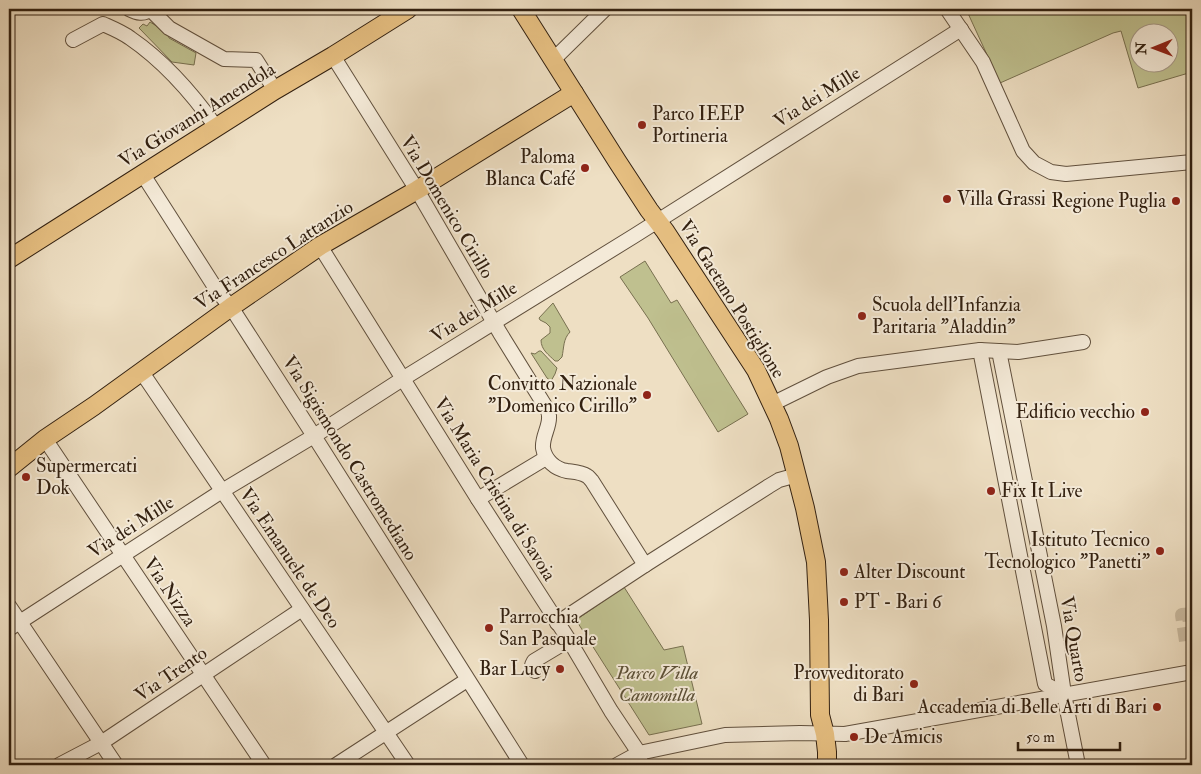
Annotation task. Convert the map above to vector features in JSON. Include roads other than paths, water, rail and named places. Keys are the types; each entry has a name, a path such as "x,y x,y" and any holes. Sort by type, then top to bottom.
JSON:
{"main road":[{"name":"Via Giovanni Amendola","path":"9,260 216,127 408,9"},
{"name":"Via Gaetano Postiglione","path":"522,9 617,161 751,362 772,404 789,446 805,508 816,562 820,715 825,734 827,765"},
{"name":"Via Francesco Lattanzio","path":"9,468 141,371 320,246 417,190 574,93"}],"street":[{"path":"129,9 138,13 151,9 169,28 224,59 256,60 275,90"},
{"path":"553,60 605,9"},
{"path":"947,9 983,62 1023,151 1034,164 1051,172 1066,174 1192,162"},
{"path":"73,40 103,24 129,37 184,85 216,127"},
{"name":"Via dei Mille","path":"14,625 222,491 314,436 961,29"},
{"name":"Via Domenico Cirillo","path":"333,56 417,190 494,323 547,409 549,416 543,447 546,458"},
{"name":"Via Sigismondo Castromediano","path":"142,174 314,436 522,765"},
{"name":"Via Maria Cristina di Savoia","path":"320,246 404,378 478,500 569,640 640,759"},
{"path":"772,404 827,377 848,369 899,360 980,350 1018,352 1083,342"},
{"name":"Via Quarto","path":"980,350 1045,684 1064,694"},
{"name":"Via Quarto","path":"999,351 1054,626 1064,694"},
{"name":"Via Emanuele de Deo","path":"141,371 408,765"},
{"name":"Via Nizza","path":"46,439 202,675 264,765"},
{"path":"478,500 546,458 555,466 565,471 586,475 592,481 645,565"},
{"path":"557,623 769,486 779,480 797,475"},
{"path":"9,606 14,625 102,743 116,765"},
{"name":"Via Trento","path":"59,765 102,743 302,609"},
{"path":"1034,629 1054,626"},
{"path":"535,671 532,665 534,661 569,640"},
{"path":"617,765 725,735 845,734 1192,672"},
{"path":"336,765 467,680"},
{"path":"1064,694 1078,765"}],"tunnel":[{"path":"1186,641 1182,615 1192,614"}],"place":[{"name":"Parco IEEP Portineria","path":"642,125"},
{"name":"Paloma Blanca Café","path":"585,168"},
{"name":"Villa Grassi","path":"947,199"},
{"name":"Regione Puglia","path":"1176,201"},
{"name":"Scuola dell'Infanzia Paritaria \"Aladdin\"","path":"862,316"},
{"name":"Convitto Nazionale \"Domenico Cirillo\"","path":"647,395"},
{"name":"Edificio vecchio","path":"1145,412"},
{"name":"Supermercati Dok","path":"26,477"},
{"name":"Fix It Live","path":"991,491"},
{"name":"Istituto Tecnico Tecnologico \"Panetti\"","path":"1160,551"},
{"name":"Alter Discount","path":"844,572"},
{"name":"PT - Bari 6","path":"844,602"},
{"name":"Parrocchia San Pasquale","path":"489,628"},
{"name":"Bar Lucy","path":"560,669"},
{"name":"Provveditorato di Bari","path":"914,684"},
{"name":"Accademia di Belle Arti di Bari","path":"1157,707"},
{"name":"De Amicis","path":"854,737"}],"park label":[{"name":"Parco Villa Camomilla","path":"657,684"}]}
